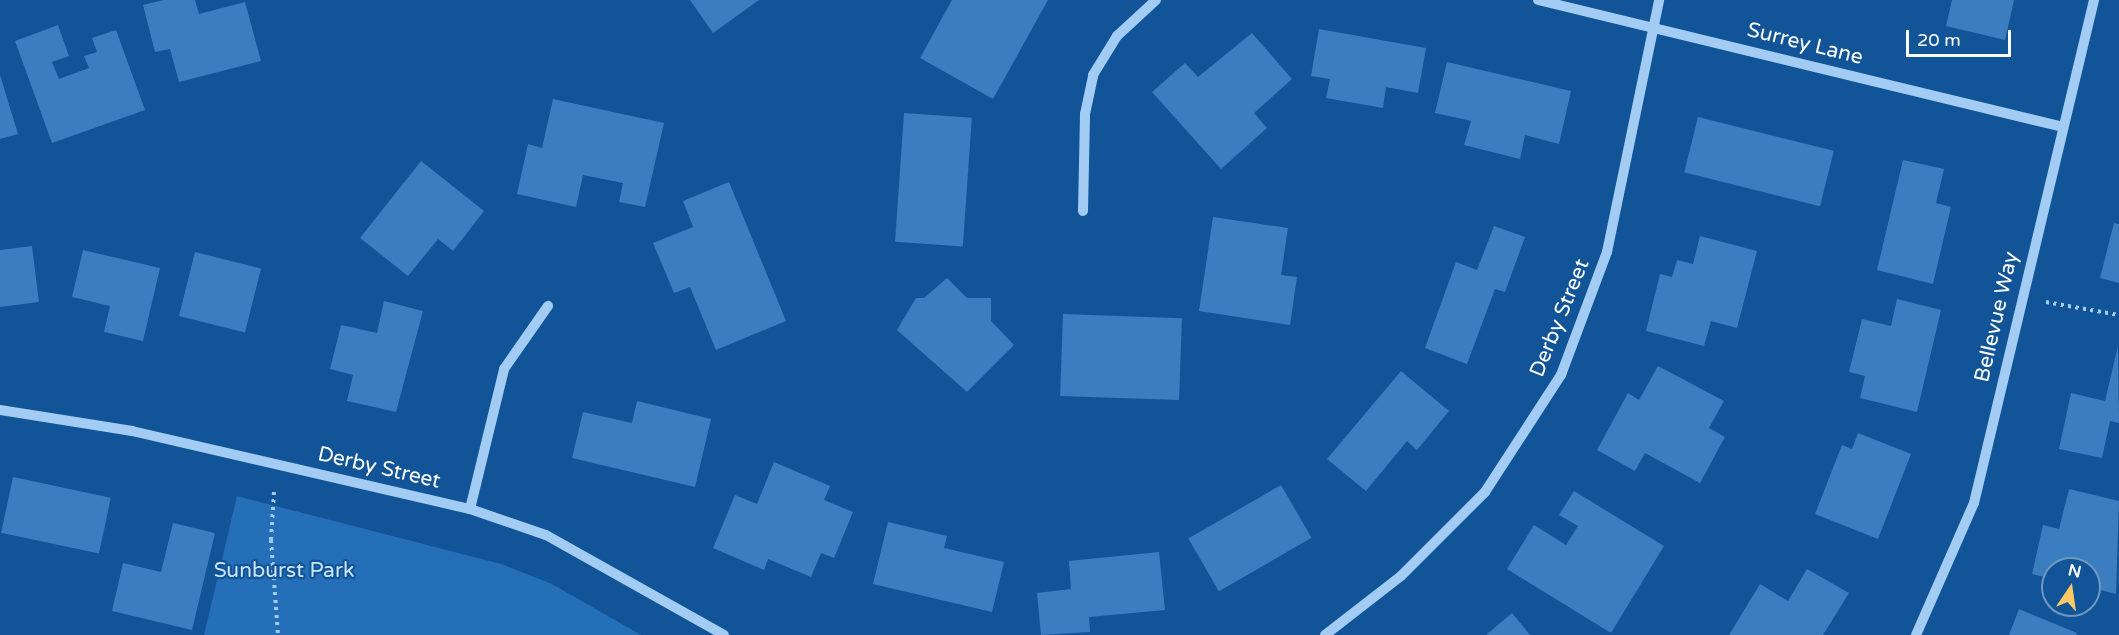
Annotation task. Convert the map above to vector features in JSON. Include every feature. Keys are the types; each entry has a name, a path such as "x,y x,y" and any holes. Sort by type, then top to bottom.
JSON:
{"street":[{"path":"1083,211 1085,114 1093,75 1117,36 1156,0"},
{"name":"Surrey Lane","path":"1538,0 2063,127"},
{"name":"Derby Street","path":"1324,635 1401,576 1485,492 1561,375 1607,252 1659,0"},
{"name":"Bellevue Way","path":"1916,635 1974,503 2094,0"},
{"path":"470,509 504,369 548,306"},
{"name":"Derby Street","path":"0,410 132,431 470,509 546,535 724,635"}],"path":[{"path":"2045,302 2119,315"},
{"path":"274,492 271,540 278,635"}],"green space":[{"name":"Sunburst Park","path":"237,496 501,564 552,584 641,635 204,635"}],"building":[{"path":"164,0 195,0 199,14 245,2 261,61 179,82 170,49 155,52 143,5"},
{"path":"690,0 759,0 713,33"},
{"path":"952,0 1048,0 993,99 920,58"},
{"path":"1952,0 2014,0 2005,40 1946,26"},
{"path":"58,25 69,56 52,62 59,79 89,68 84,56 97,52 92,38 116,30 145,110 52,143 15,41"},
{"path":"1319,29 1426,48 1418,93 1386,87 1383,108 1326,98 1330,79 1311,76"},
{"path":"1252,33 1292,79 1254,113 1267,128 1221,169 1152,92 1185,63 1198,77"},
{"path":"1447,62 1571,91 1559,144 1525,135 1520,159 1464,145 1471,121 1435,113"},
{"path":"0,75 18,134 0,139"},
{"path":"553,99 664,123 645,207 619,202 623,183 583,175 576,207 517,194 528,144 542,148"},
{"path":"904,113 972,118 963,246 895,242"},
{"path":"1698,117 1834,151 1820,206 1684,172"},
{"path":"1903,160 1944,169 1936,203 1951,207 1933,284 1877,270"},
{"path":"421,161 484,211 453,251 438,239 408,276 360,238"},
{"path":"729,182 786,321 716,350 690,287 674,293 653,243 693,227 683,201"},
{"path":"1213,217 1288,228 1281,275 1297,277 1290,325 1199,311"},
{"path":"2114,223 2119,224 2119,283 2100,278"},
{"path":"1494,226 1525,237 1505,292 1495,289 1467,364 1425,348 1456,262 1477,270"},
{"path":"1700,236 1757,251 1737,328 1711,321 1704,346 1646,331 1660,274 1672,277 1677,260 1693,264"},
{"path":"32,246 39,302 0,307 0,250"},
{"path":"83,250 160,268 143,341 104,332 110,306 72,297"},
{"path":"195,252 261,268 245,332 179,316"},
{"path":"947,278 967,298 991,298 991,321 1014,345 967,392 897,330 916,298 924,298"},
{"path":"1897,299 1941,310 1917,412 1860,398 1865,376 1849,372 1862,319 1891,326"},
{"path":"384,301 423,311 396,412 347,401 353,375 330,369 341,325 377,333"},
{"path":"1063,314 1182,318 1179,400 1060,396"},
{"path":"2118,346 2119,423 2110,421 2102,458 2059,449 2071,393 2105,401"},
{"path":"1658,366 1724,401 1709,428 1725,437 1700,483 1645,453 1635,471 1597,450 1628,393 1639,400"},
{"path":"1401,371 1449,411 1417,450 1407,441 1366,491 1327,459"},
{"path":"637,401 711,419 695,487 572,458 583,412 632,423"},
{"path":"1858,433 1911,454 1878,539 1815,514 1842,445 1852,449"},
{"path":"774,462 830,486 824,500 853,512 834,558 821,553 811,577 768,559 764,570 713,548 735,495 757,504"},
{"path":"13,477 111,498 99,554 1,533"},
{"path":"1281,485 1312,538 1219,591 1188,538"},
{"path":"2069,489 2119,501 2116,594 2101,590 2101,557 2041,557 2041,576 2032,574 2043,525 2059,529"},
{"path":"1574,491 1664,546 1611,633 1507,569 1534,525 1566,545 1578,526 1559,515"},
{"path":"888,522 947,536 944,548 1004,562 992,612 873,584"},
{"path":"173,523 215,533 192,630 112,611 123,563 161,572"},
{"path":"1159,552 1165,610 1089,617 1090,632 1041,635 1037,593 1071,589 1069,561"},
{"path":"1807,569 1849,593 1823,635 1729,635 1760,584 1788,601"},
{"path":"2019,609 2077,633 2076,635 2009,635"},
{"path":"1512,613 1530,635 1486,635"}]}
